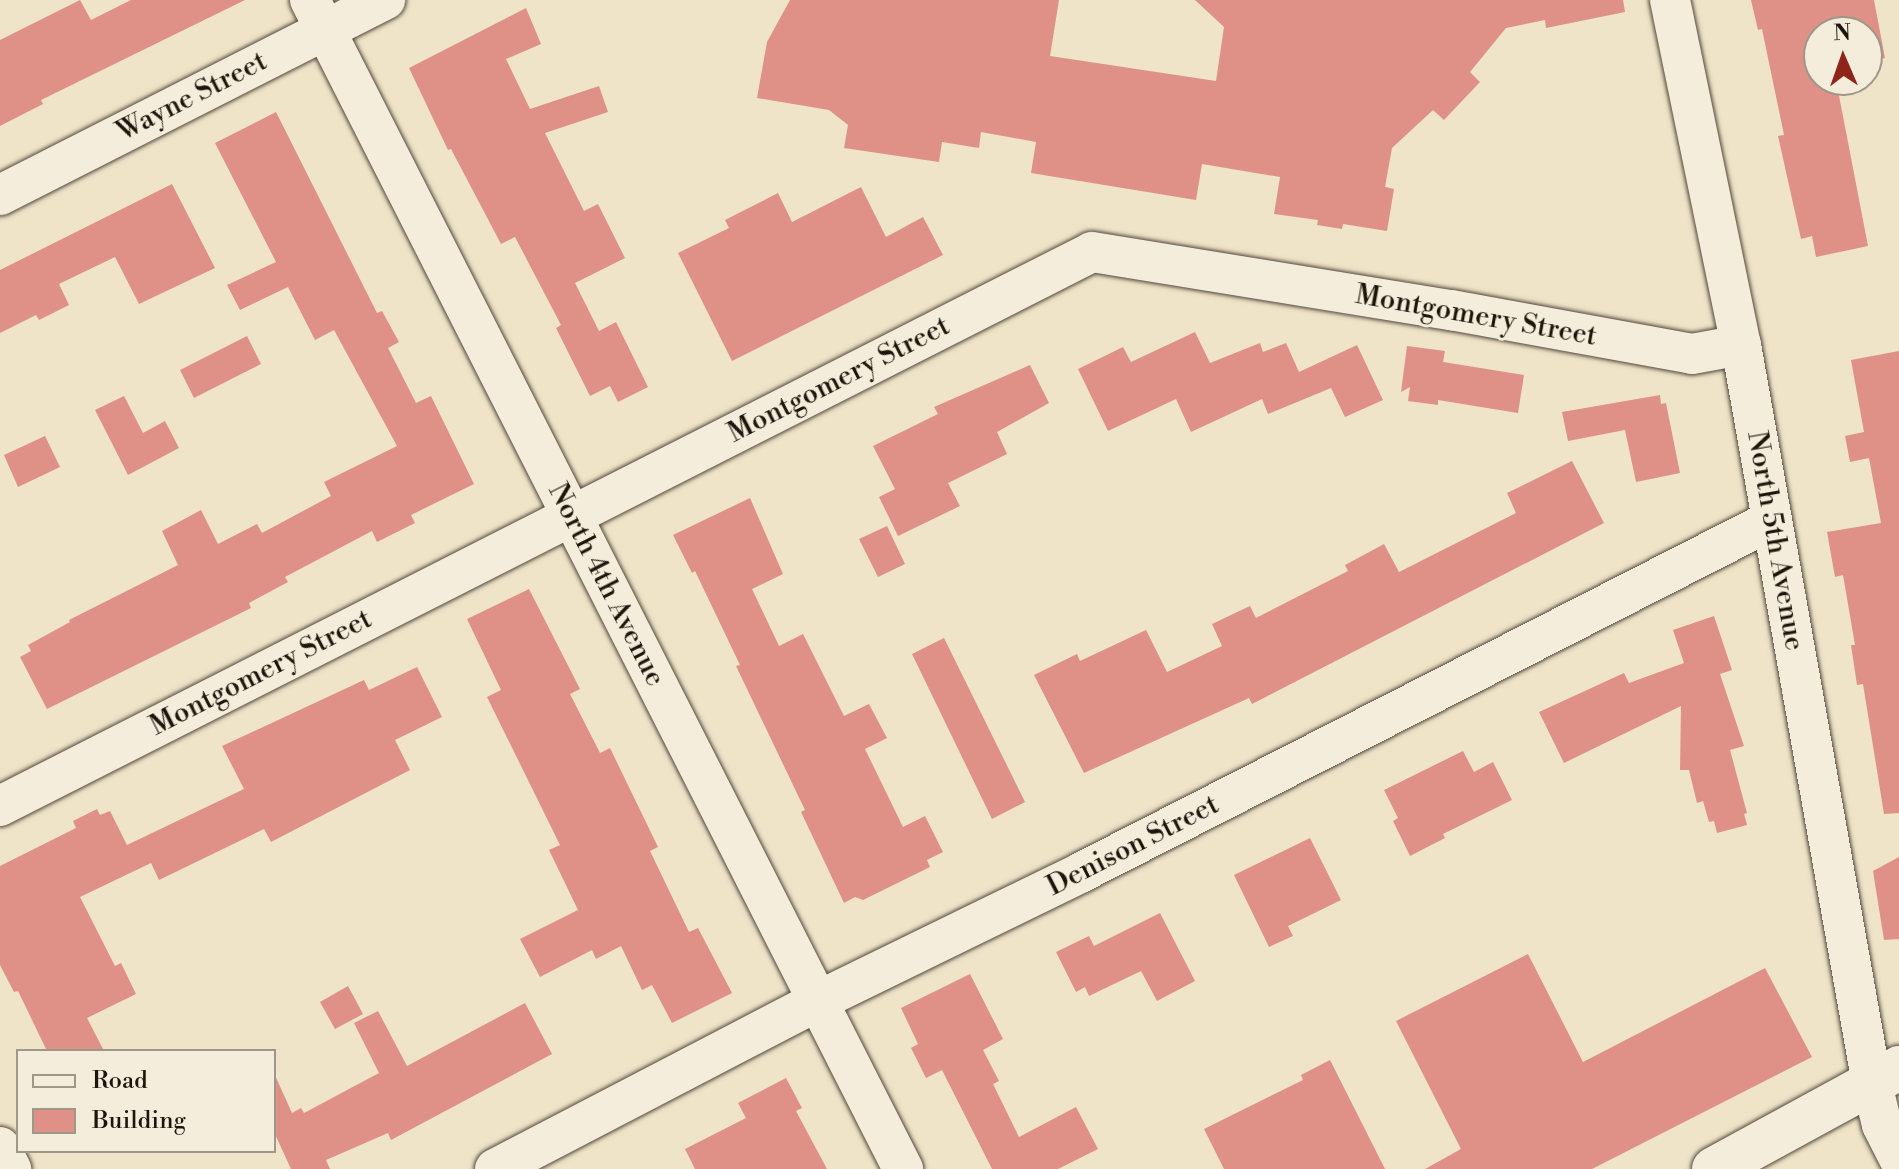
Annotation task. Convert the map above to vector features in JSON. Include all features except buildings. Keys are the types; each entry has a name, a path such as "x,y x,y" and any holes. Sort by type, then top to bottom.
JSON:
{"main road":[{"path":"1714,1169 1885,1076"}],"street":[{"name":"Wayne Street","path":"0,195 317,15 385,0"},
{"name":"North 5th Avenue","path":"1670,0 1741,345 1770,521 1885,1076 1882,1125 1899,1159"},
{"name":"North 4th Avenue","path":"317,15 903,1169"},
{"name":"Montgomery Street","path":"0,806 1092,252 1451,310 1692,354 1741,345"},
{"name":"Denison Street","path":"495,1169 818,1001 1096,866 1770,521"},
{"path":"0,1147 11,1169"}]}
